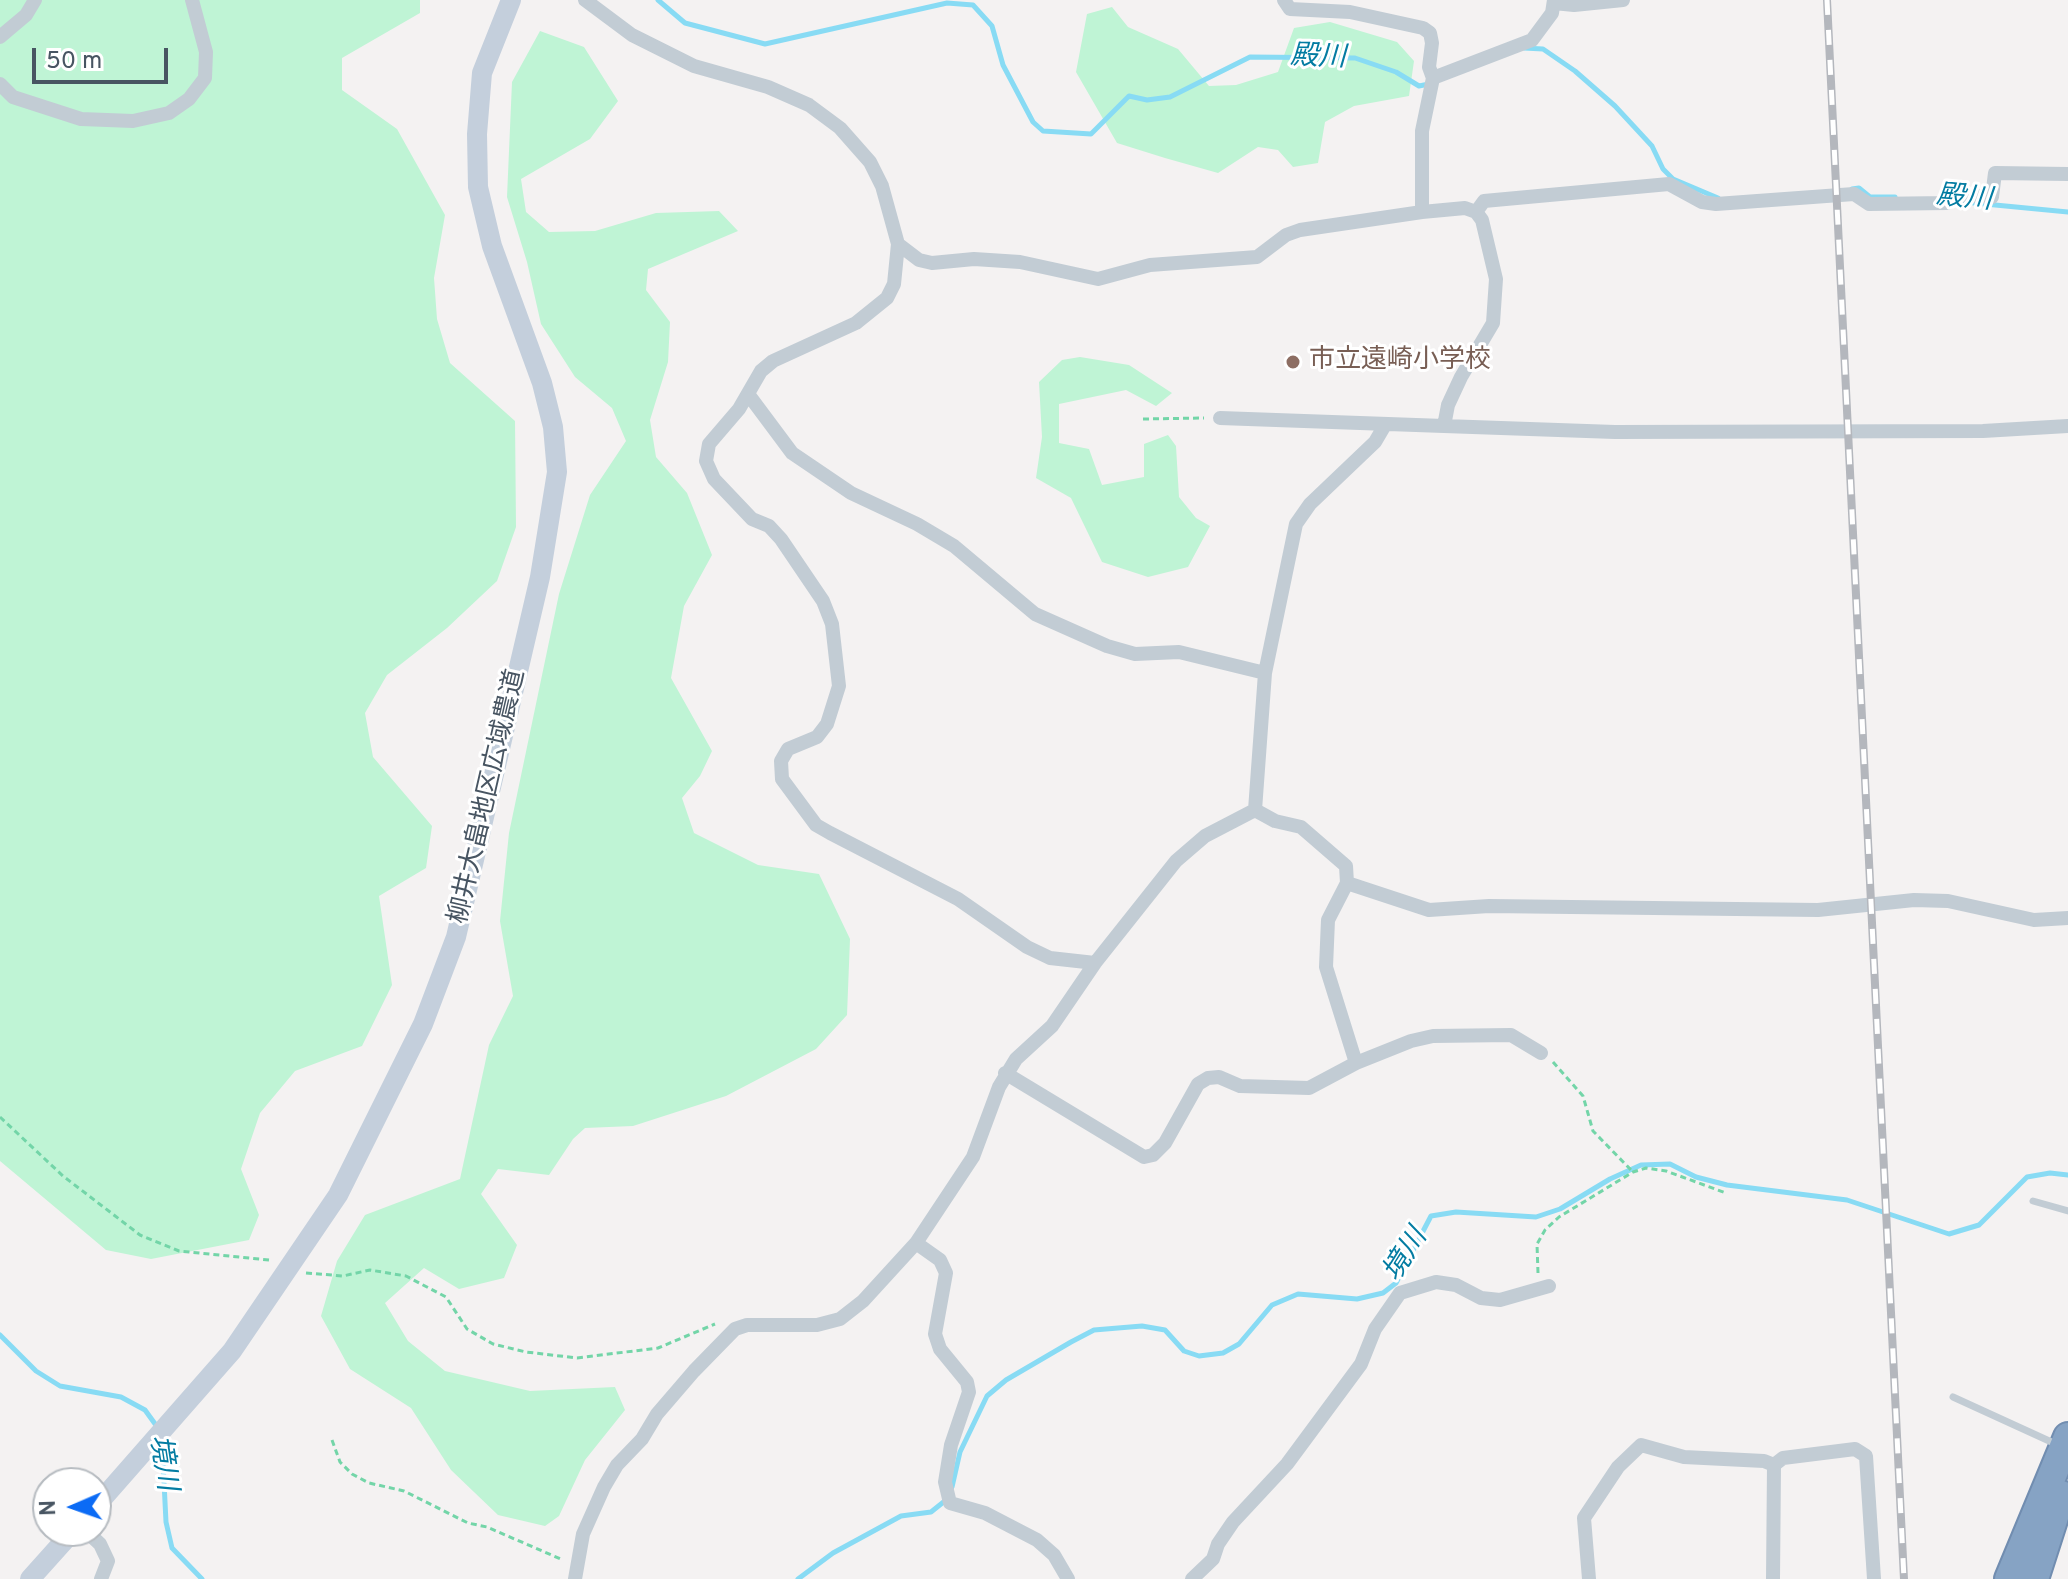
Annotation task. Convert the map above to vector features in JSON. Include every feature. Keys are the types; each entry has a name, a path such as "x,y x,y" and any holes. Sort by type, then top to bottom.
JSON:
{"highway":[{"path":"2009,1579 2066,1442"},
{"path":"2034,1579 2068,1475"}],"street":[{"path":"0,37 26,15 35,0"},
{"path":"0,84 13,97 81,119 133,121 169,113 189,99 205,78 206,52 192,0"},
{"name":"柳井大畠地区広域農道","path":"112,1488 232,1351 290,1267 352,1167 423,1024 456,937 491,799 551,516 557,472 553,427 542,383 492,246 478,187 477,134 482,73 511,0"},
{"path":"585,0 632,35 694,66 768,87 809,105 840,128 870,162 882,186 898,244 894,284 875,311 773,361 761,371 748,394 709,444 706,461 727,496 752,519 769,526 781,539 823,601 832,624 839,686 827,724 817,737 788,749 781,761 782,779 816,825 958,899 1027,947 1050,958 1095,963"},
{"path":"1284,0 1290,9 1350,12 1423,28 1430,33 1429,67 1433,78 1422,131 1422,212"},
{"path":"1433,78 1532,40 1552,13 1554,2 1574,5 1623,0"},
{"path":"1476,212 1484,201 1669,184 1702,202 1716,204 1854,194 1869,204 1947,203 1963,195 1992,197 1995,173 2068,174"},
{"path":"898,244 919,260 932,263 974,259 1020,262 1098,279 1150,265 1257,257 1286,235 1300,230 1465,208 1476,212 1482,220 1496,279 1493,323 1461,377 1448,405 1444,426"},
{"path":"748,394 758,403 792,453 851,493 917,524 954,546 1035,614 1107,646 1135,654 1194,654 1265,673"},
{"path":"1220,418 1615,432 1983,431 2068,426"},
{"path":"1255,810 1265,673 1296,524 1310,504 1375,442 1385,425"},
{"path":"577,1572 583,1534 617,1465 642,1439 685,1381 735,1329 747,1325 817,1325 840,1319 863,1301 916,1243 973,1157 1005,1073 1052,1026 1095,963 1176,861 1205,836 1255,810"},
{"path":"1255,810 1275,821 1301,827 1336,854 1346,866 1347,883 1328,920 1326,967 1356,1063"},
{"path":"1347,883 1429,910 1445,911 1489,906 1818,910 1914,900 1948,901 2034,920 2068,918"},
{"path":"1005,1073 1144,1157 1153,1155 1165,1143 1198,1084 1208,1078 1219,1077 1240,1086 1309,1088 1356,1063 1411,1041 1447,1035 1511,1035 1541,1053"},
{"path":"916,1243 940,1260 946,1273 935,1334 940,1349 967,1382 969,1392 951,1445 945,1482 950,1503 985,1513 1037,1540 1054,1555 1068,1579"},
{"path":"1192,1579 1213,1559 1218,1544 1233,1522 1287,1464 1361,1364 1375,1329 1400,1293 1436,1282 1456,1285 1481,1298 1500,1300 1545,1287"},
{"path":"1589,1579 1584,1518 1618,1467 1641,1445 1684,1457 1764,1461 1774,1465"},
{"path":"1774,1465 1783,1458 1855,1449 1866,1456 1874,1579"},
{"path":"1773,1579 1774,1465"},
{"path":"30,1579 59,1547"},
{"path":"101,1547 108,1561 101,1579"}],"lane":[{"path":"2033,1201 2068,1211"},
{"path":"1953,1397 2066,1442"}],"path":[{"path":"1143,419 1220,418"},
{"path":"1541,1053 1576,1086 1583,1096 1593,1131 1633,1172"},
{"path":"0,1117 63,1176 140,1235 179,1251 258,1256 314,1276 343,1276 370,1270 406,1276 446,1297 467,1329 493,1344 526,1352 577,1358 675,1344 715,1324 735,1329"},
{"path":"1545,1287 1537,1244 1545,1230 1559,1217 1633,1172 1646,1168 1666,1171 1726,1193"},
{"path":"332,1440 340,1462 369,1483 404,1491 577,1572"}],"green space":[{"path":"0,0 420,0 420,13 342,58 342,90 397,129 445,215 434,278 437,319 450,363 515,421 516,527 497,581 447,628 387,675 365,713 373,757 432,826 426,868 379,896 392,985 362,1046 295,1071 260,1113 241,1169 259,1215 249,1240 151,1259 106,1250 0,1161"},
{"path":"1112,7 1128,27 1178,49 1209,86 1236,85 1278,72 1294,28 1330,22 1397,42 1414,61 1409,96 1354,106 1325,122 1318,163 1293,167 1278,150 1258,147 1218,173 1165,158 1117,143 1076,72 1087,14"},
{"path":"540,31 584,47 618,101 590,139 521,179 526,212 549,232 595,231 656,213 719,211 738,231 648,269 646,290 670,322 668,362 650,420 656,457 687,493 712,555 684,606 671,678 712,751 700,776 682,798 694,833 758,865 819,874 850,939 847,1015 816,1049 726,1096 633,1126 585,1128 573,1139 549,1175 498,1169 481,1194 517,1245 504,1278 459,1289 424,1268 385,1303 408,1341 445,1371 530,1391 615,1387 625,1410 585,1460 559,1516 545,1526 498,1515 451,1470 411,1408 350,1369 321,1316 337,1261 365,1215 460,1179 489,1045 513,996 500,921 509,833 559,594 590,495 626,441 612,408 575,377 541,324 527,262 507,197 512,82"},
{"path":"1080,357 1129,365 1172,393 1156,406 1126,390 1059,404 1059,443 1089,449 1102,485 1144,477 1144,444 1168,435 1176,446 1179,497 1196,518 1210,526 1188,567 1148,577 1102,562 1071,498 1036,478 1042,437 1039,382 1062,360"}],"waterway":[{"name":"殿川","path":"658,0 685,23 765,44 947,3 973,5 992,26 1003,65 1033,122 1043,131 1091,134 1129,96 1147,100 1170,97 1250,57 1355,58 1396,72 1419,86 1429,84"},
{"name":"殿川","path":"1524,48 1543,49 1575,71 1615,106 1652,146 1663,169 1673,179 1718,198"},
{"name":"殿川","path":"1852,189 1859,188 1870,197 1895,197"},
{"name":"殿川","path":"1964,202 2068,212"},
{"name":"境川","path":"952,1487 960,1452 987,1396 1006,1380 1071,1342 1094,1330 1142,1326 1165,1330 1184,1351 1199,1356 1223,1353 1239,1344 1272,1305 1298,1294 1357,1299 1383,1293 1396,1283 1431,1216 1456,1212 1536,1217 1560,1209 1610,1179 1641,1165 1670,1164 1696,1177 1727,1185 1847,1200 1949,1234 1979,1225 2027,1177 2050,1173 2068,1175"},
{"name":"境川","path":"0,1335 36,1371 60,1386 121,1397 145,1410 158,1428"},
{"name":"境川","path":"162,1442 166,1522 172,1548 202,1579"},
{"name":"境川","path":"798,1579 833,1553 901,1516 931,1512 946,1500"}],"railway":[{"path":"1827,0 1904,1579"}],"place":[{"name":"市立遠崎小学校","path":"1293,362"}]}
